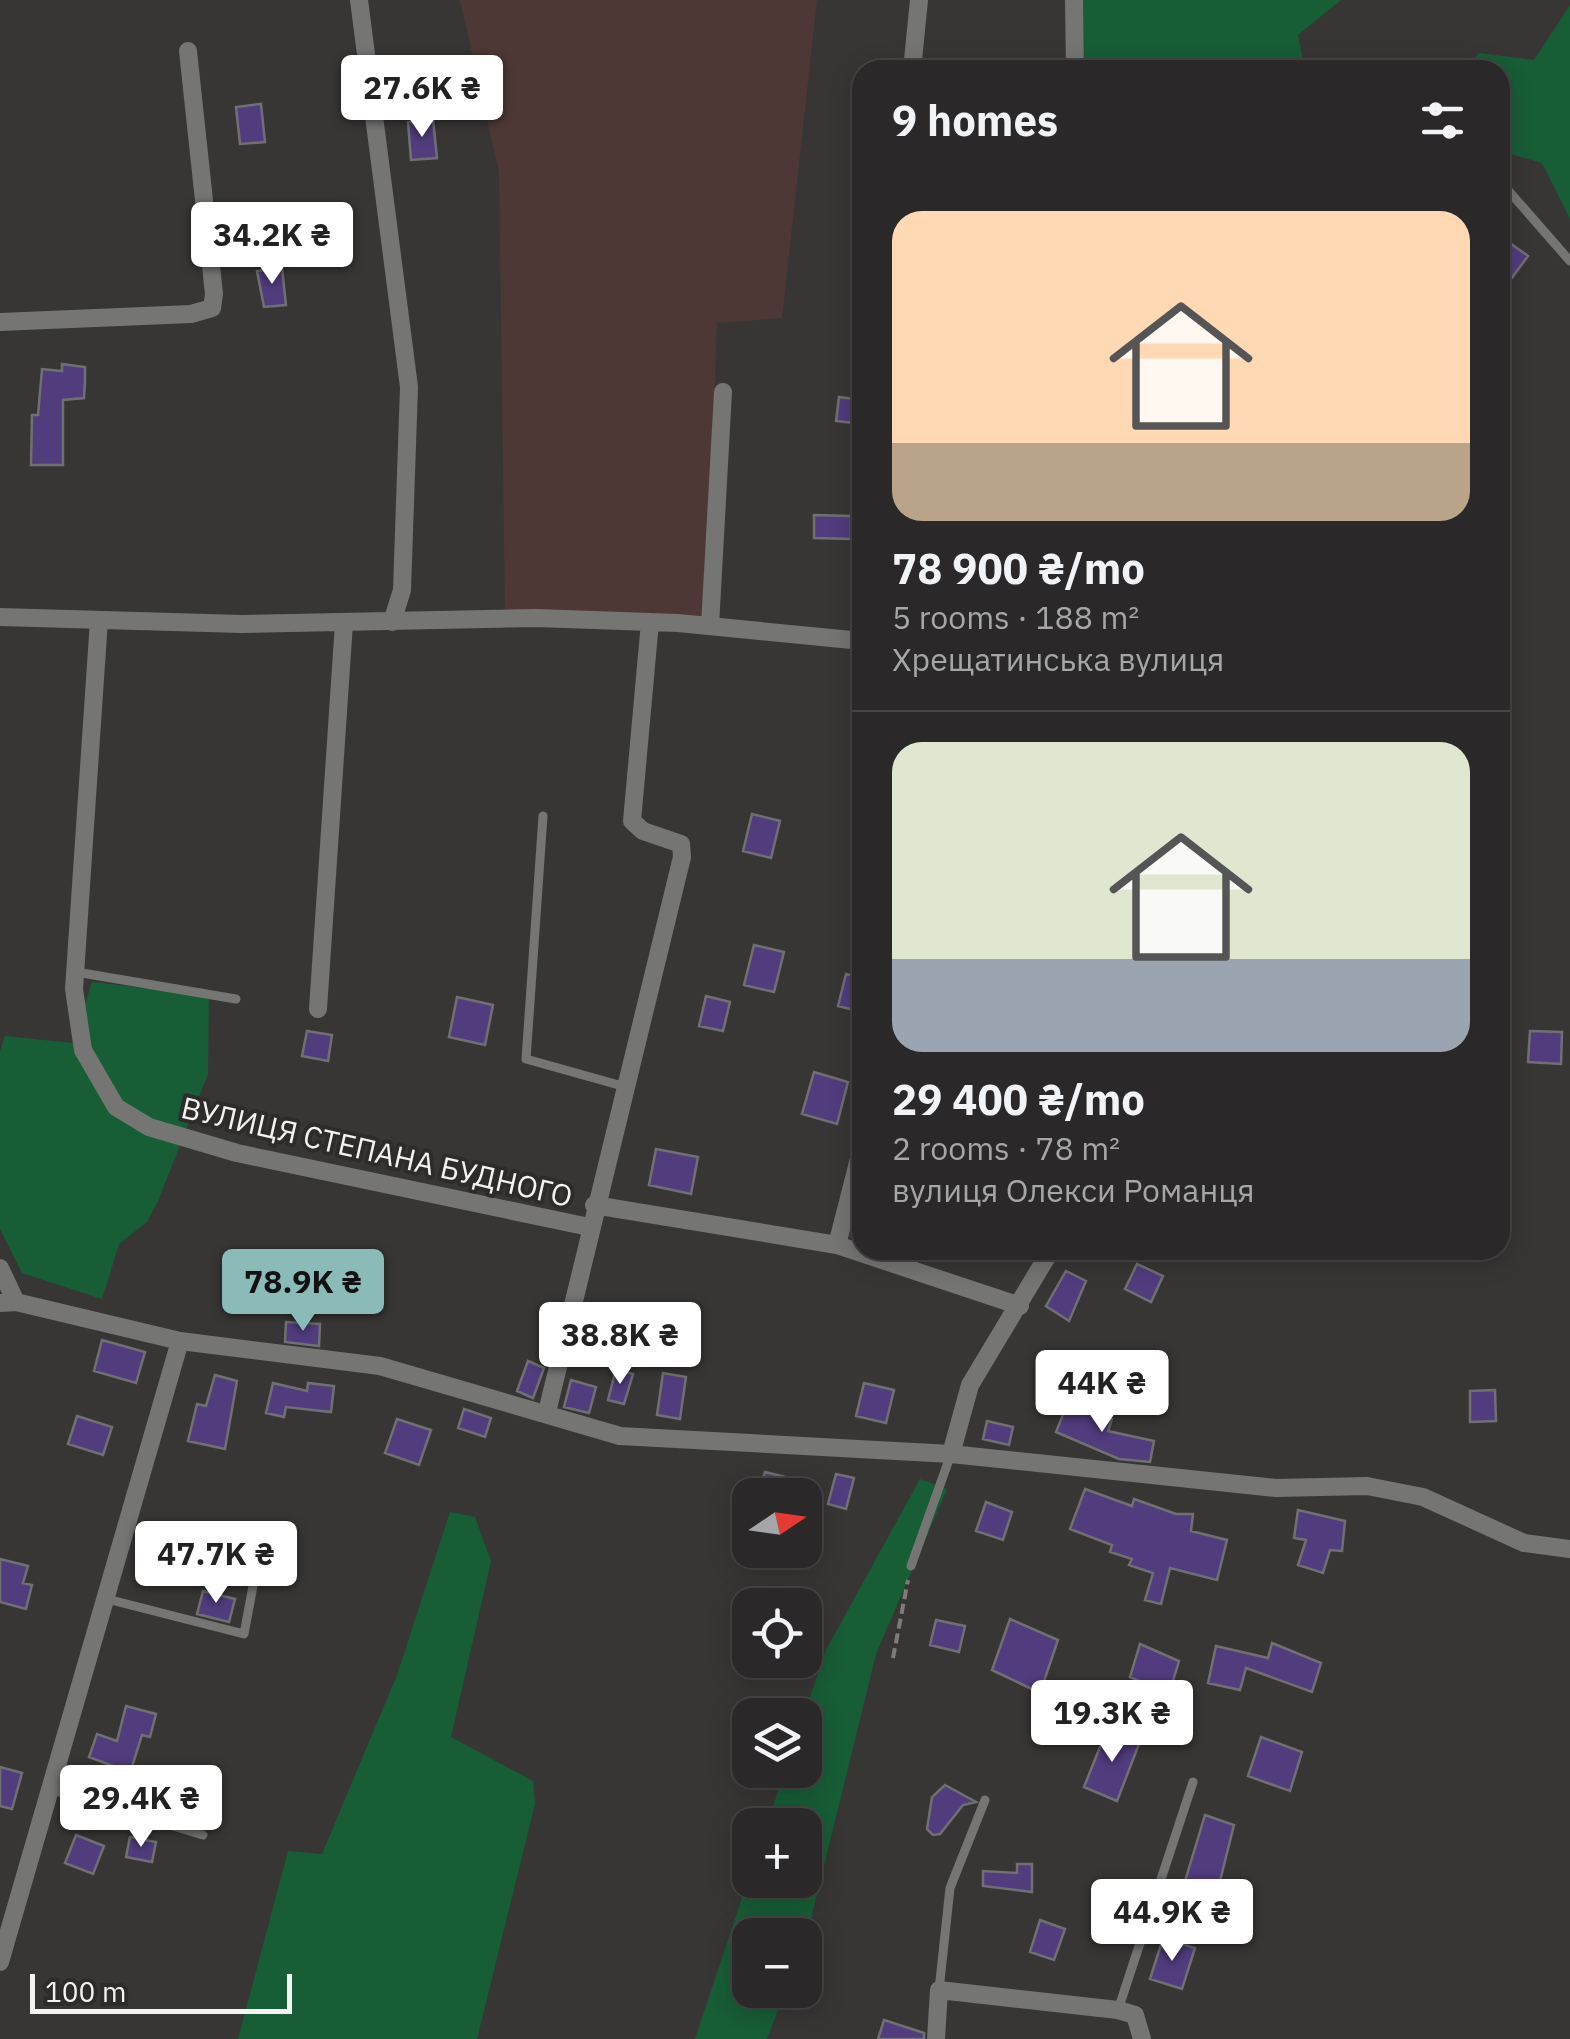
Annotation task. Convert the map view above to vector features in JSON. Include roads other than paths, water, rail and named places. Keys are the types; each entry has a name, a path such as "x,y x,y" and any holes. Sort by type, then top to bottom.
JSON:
{"street":[{"path":"359,0 409,387 402,590 392,622"},
{"path":"913,60 919,0"},
{"path":"1074,0 1075,60"},
{"path":"0,322 184,314 212,308 214,294 188,51"},
{"path":"710,626 723,392"},
{"path":"0,617 344,623 536,618 710,626 852,640"},
{"name":"ВУЛИЦЯ СТЕПАНА БУДНОГО","path":"98,620 76,972 83,1050 116,1107 149,1127 237,1153 589,1228"},
{"path":"547,1412 594,1206 682,857 681,844 643,831 632,821 650,622"},
{"path":"318,1009 344,623"},
{"path":"837,1245 852,1186"},
{"path":"594,1206 852,1250"},
{"path":"882,1260 1020,1306"},
{"path":"951,1454 970,1385 1045,1260"},
{"path":"0,1268 8,1302 180,1341 380,1366 620,1436 951,1454 1276,1488 1367,1486 1423,1498 1524,1543 1570,1549"},
{"path":"0,1962 53,1790 180,1341"},
{"path":"936,2039 939,1990 1118,2010 1134,2016 1142,2039"}],"lane":[{"path":"1510,193 1570,260"},
{"path":"543,816 526,1059 626,1087"},
{"path":"76,972 236,1000"},
{"path":"911,1566 951,1454"},
{"path":"107,1600 244,1634 256,1570"},
{"path":"1118,2010 1194,1782"},
{"path":"53,1790 203,1835"},
{"path":"939,1990 950,1888 985,1800"}]}
